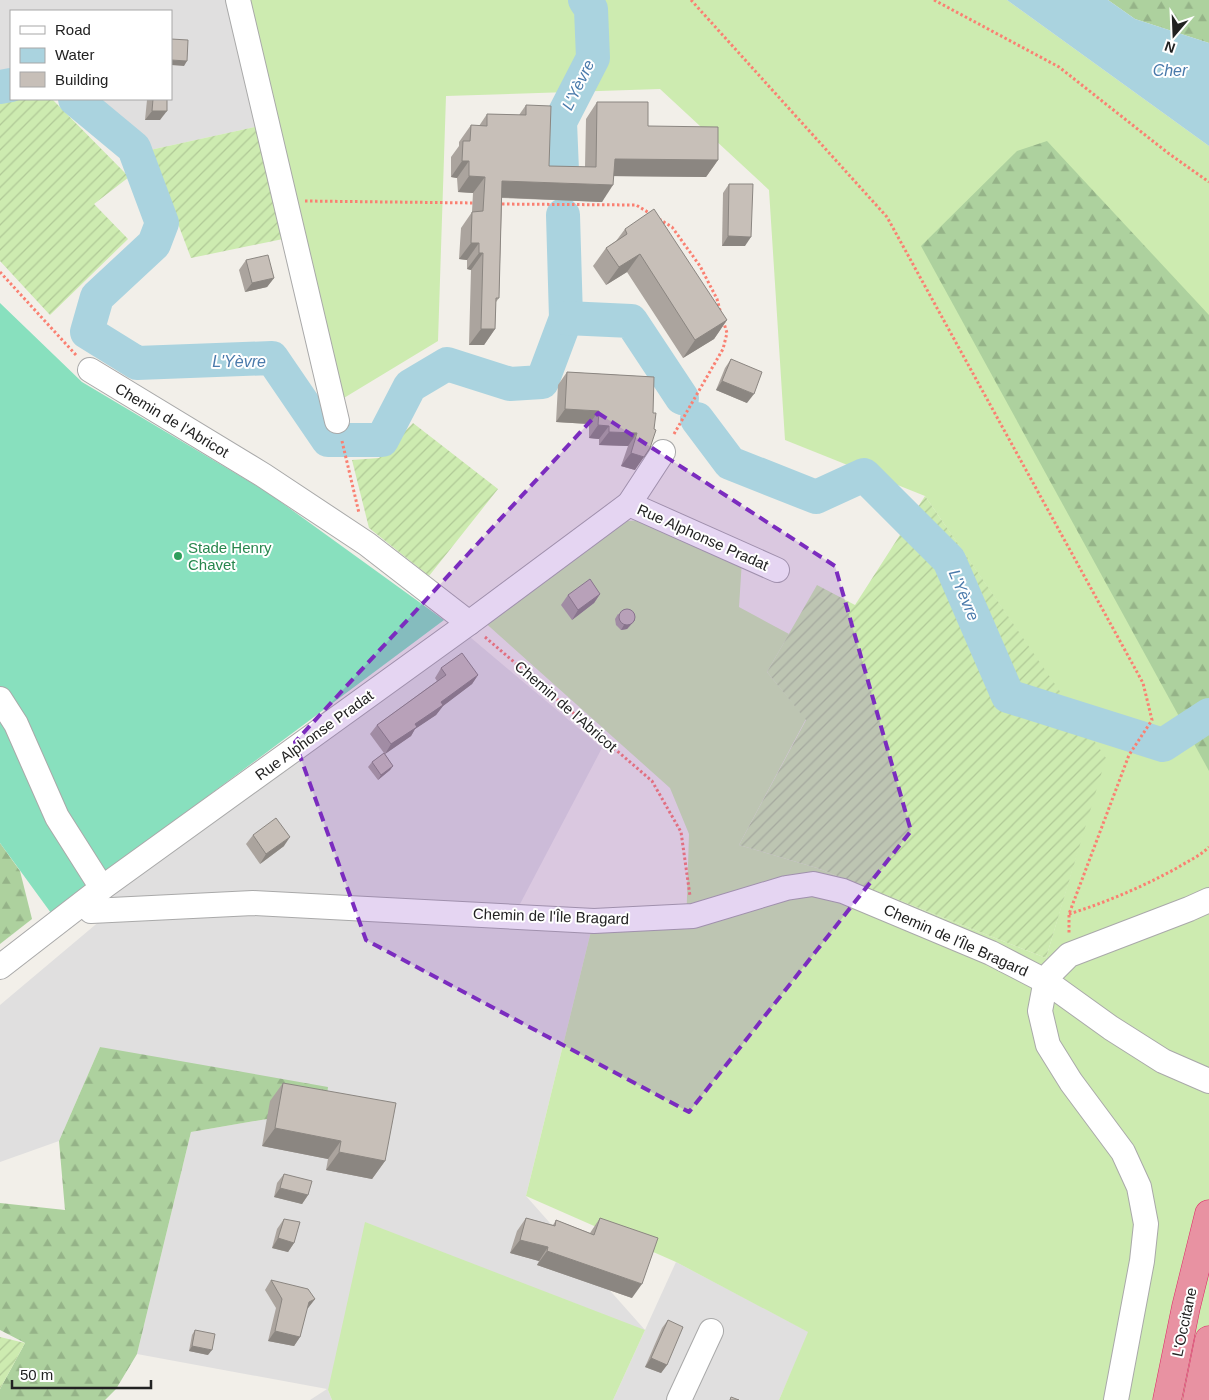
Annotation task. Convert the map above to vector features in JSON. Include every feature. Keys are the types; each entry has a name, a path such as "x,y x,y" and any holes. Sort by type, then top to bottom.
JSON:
{"highway":[{"name":"L'Occitane","path":"1168,1400 1186,1307 1209,1214"},
{"name":"L'Occitane","path":"1197,1400 1209,1340"}],"street":[{"path":"238,0 337,421"},
{"name":"Chemin de l'Abricot","path":"90,370 263,475 366,544 469,623"},
{"name":"Rue Alphonse Pradat","path":"0,967 94,895 469,623 629,504 663,452"},
{"name":"Rue Alphonse Pradat","path":"629,504 777,570"},
{"path":"0,699 16,724 94,895"},
{"name":"Chemin de l'Île Bragard","path":"94,895 91,911 253,903 594,921 692,916 786,888 813,884 843,891 991,953 1047,982 1111,1028 1163,1061 1209,1081"},
{"path":"1116,1400 1142,1261 1146,1224 1139,1187 1123,1152 1071,1082 1048,1045 1040,1011 1044,990 1051,973 1068,955 1180,913 1209,900"},
{"path":"679,1400 711,1331"}],"path":[{"path":"691,0 887,217 1143,683 1152,720 1129,755 1069,914 1068,955"},
{"path":"934,0 1059,67 1168,153 1209,182"},
{"path":"286,201 480,203"},
{"path":"490,204 636,205 672,227 700,266 717,299 727,333 723,350 663,452"},
{"path":"0,272 90,370"},
{"path":"347,465 366,544"},
{"name":"Chemin de l'Abricot","path":"469,623 652,781 681,832 692,916"},
{"path":"1069,914 1152,882 1201,854 1209,846"}],"highlighted area":[{"path":"598,413 835,566 911,831 689,1112 366,940 295,742"}],"shaded area":[{"path":"0,0 234,0 259,126 150,150 96,100 172,100 172,10 10,10 10,69 0,71"},
{"path":"470,637 602,748 520,904 591,931 526,1196 645,1330 328,1390 332,1400 310,1400 327,1389 137,1354 191,1132 325,1109 100,1047 59,1141 0,1162 0,1005 120,904 108,897"},
{"path":"676,1262 809,1332 779,1400 613,1400"}],"green space":[{"path":"236,0 1007,0 1209,146 1209,1400 779,1400 808,1332 676,1262 526,1196 591,931 686,928 689,834 670,788 481,619 621,521 661,520 742,560 739,607 789,634 767,672 806,719 739,845 817,868 1046,958 1105,758 925,496 785,440 769,190 660,89 446,96 438,341 329,407"},
{"path":"1108,0 1209,0 1209,43 1135,19"},
{"path":"10,97 10,100 53,100 129,177 94,204 128,239 50,315 0,261 0,100"},
{"path":"259,126 283,239 191,258 150,150"},
{"path":"1047,141 1209,315 1209,771 921,246 1017,151"},
{"name":"Stade Henry Chavet","path":"0,303 82,382 267,492 444,620 51,913 0,843"},
{"path":"413,423 498,489 429,576 369,528 352,460 379,458"},
{"path":"925,496 1106,758 1046,958 817,868 739,845 806,720 767,672 817,585 855,605"},
{"path":"0,843 20,871 32,919 0,944"},
{"path":"100,1047 328,1087 325,1109 191,1132 137,1354 116,1389 105,1400 0,1400 0,1389 25,1343 0,1330 0,1203 65,1210 59,1141"},
{"path":"365,1222 645,1330 613,1400 332,1400 328,1390"},
{"path":"0,1337 25,1343 0,1389"}],"water":[{"name":"Cher","path":"1007,0 1108,0 1135,19 1209,43 1209,146"}],"building":[{"path":"172,39 188,40 187,61 172,60"},
{"path":"153,100 167,100 167,111 152,111"},
{"path":"597,102 648,102 648,126 718,127 718,160 615,159 613,185 502,181 499,298 496,298 495,329 481,329 483,253 479,253 479,243 471,243 472,212 483,211 485,177 469,176 469,161 462,161 463,141 470,141 471,125 487,126 487,114 526,115 526,105 551,106 549,166 596,167"},
{"path":"729,184 753,184 751,237 728,236"},
{"path":"654,209 727,320 695,340 640,254 619,267 606,248 627,234 625,229"},
{"path":"268,255 274,278 252,283 246,260"},
{"path":"731,359 762,372 754,394 722,381"},
{"path":"567,372 654,377 653,413 656,413 654,429 656,430 650,448 644,457 631,453 637,433 609,432 609,426 598,425 599,411 565,409"},
{"path":"590,579 600,594 578,610 568,595"},
{"path":"624,609 630,609 635,614 633,623 624,625 619,620 619,614"},
{"path":"462,653 478,675 441,702 443,705 415,724 417,727 391,744 377,725 446,675 441,668"},
{"path":"384,753 393,766 381,775 372,762"},
{"path":"276,818 290,837 266,854 253,835"},
{"path":"283,1083 396,1103 385,1161 339,1152 341,1141 275,1128"},
{"path":"284,1174 312,1181 308,1195 280,1188"},
{"path":"526,1218 555,1226 556,1220 594,1235 600,1218 658,1238 642,1284 547,1251 548,1247 520,1240"},
{"path":"284,1219 300,1222 294,1243 278,1238"},
{"path":"271,1280 308,1289 315,1299 309,1302 300,1337 275,1331 282,1299"},
{"path":"668,1320 683,1327 667,1365 651,1358"},
{"path":"195,1330 215,1334 212,1350 192,1346"}],"waterway":[{"name":"L'Yèvre","path":"562,171 560,122 593,58 591,9 585,0"},
{"name":"L'Yèvre","path":"0,87 10,85"},
{"name":"L'Yèvre","path":"76,100 134,148 162,223 154,244 97,297 87,332 137,363 272,358 328,440 382,440 410,386 447,364 510,384 542,382 566,318 563,215"},
{"name":"L'Yèvre","path":"566,318 631,321 682,398"},
{"name":"L'Yèvre","path":"697,419 730,463 816,497 864,475 949,560 1008,696 1163,745 1209,715"}],"place":[{"name":"Stade Henry Chavet","path":"178,556"}]}
